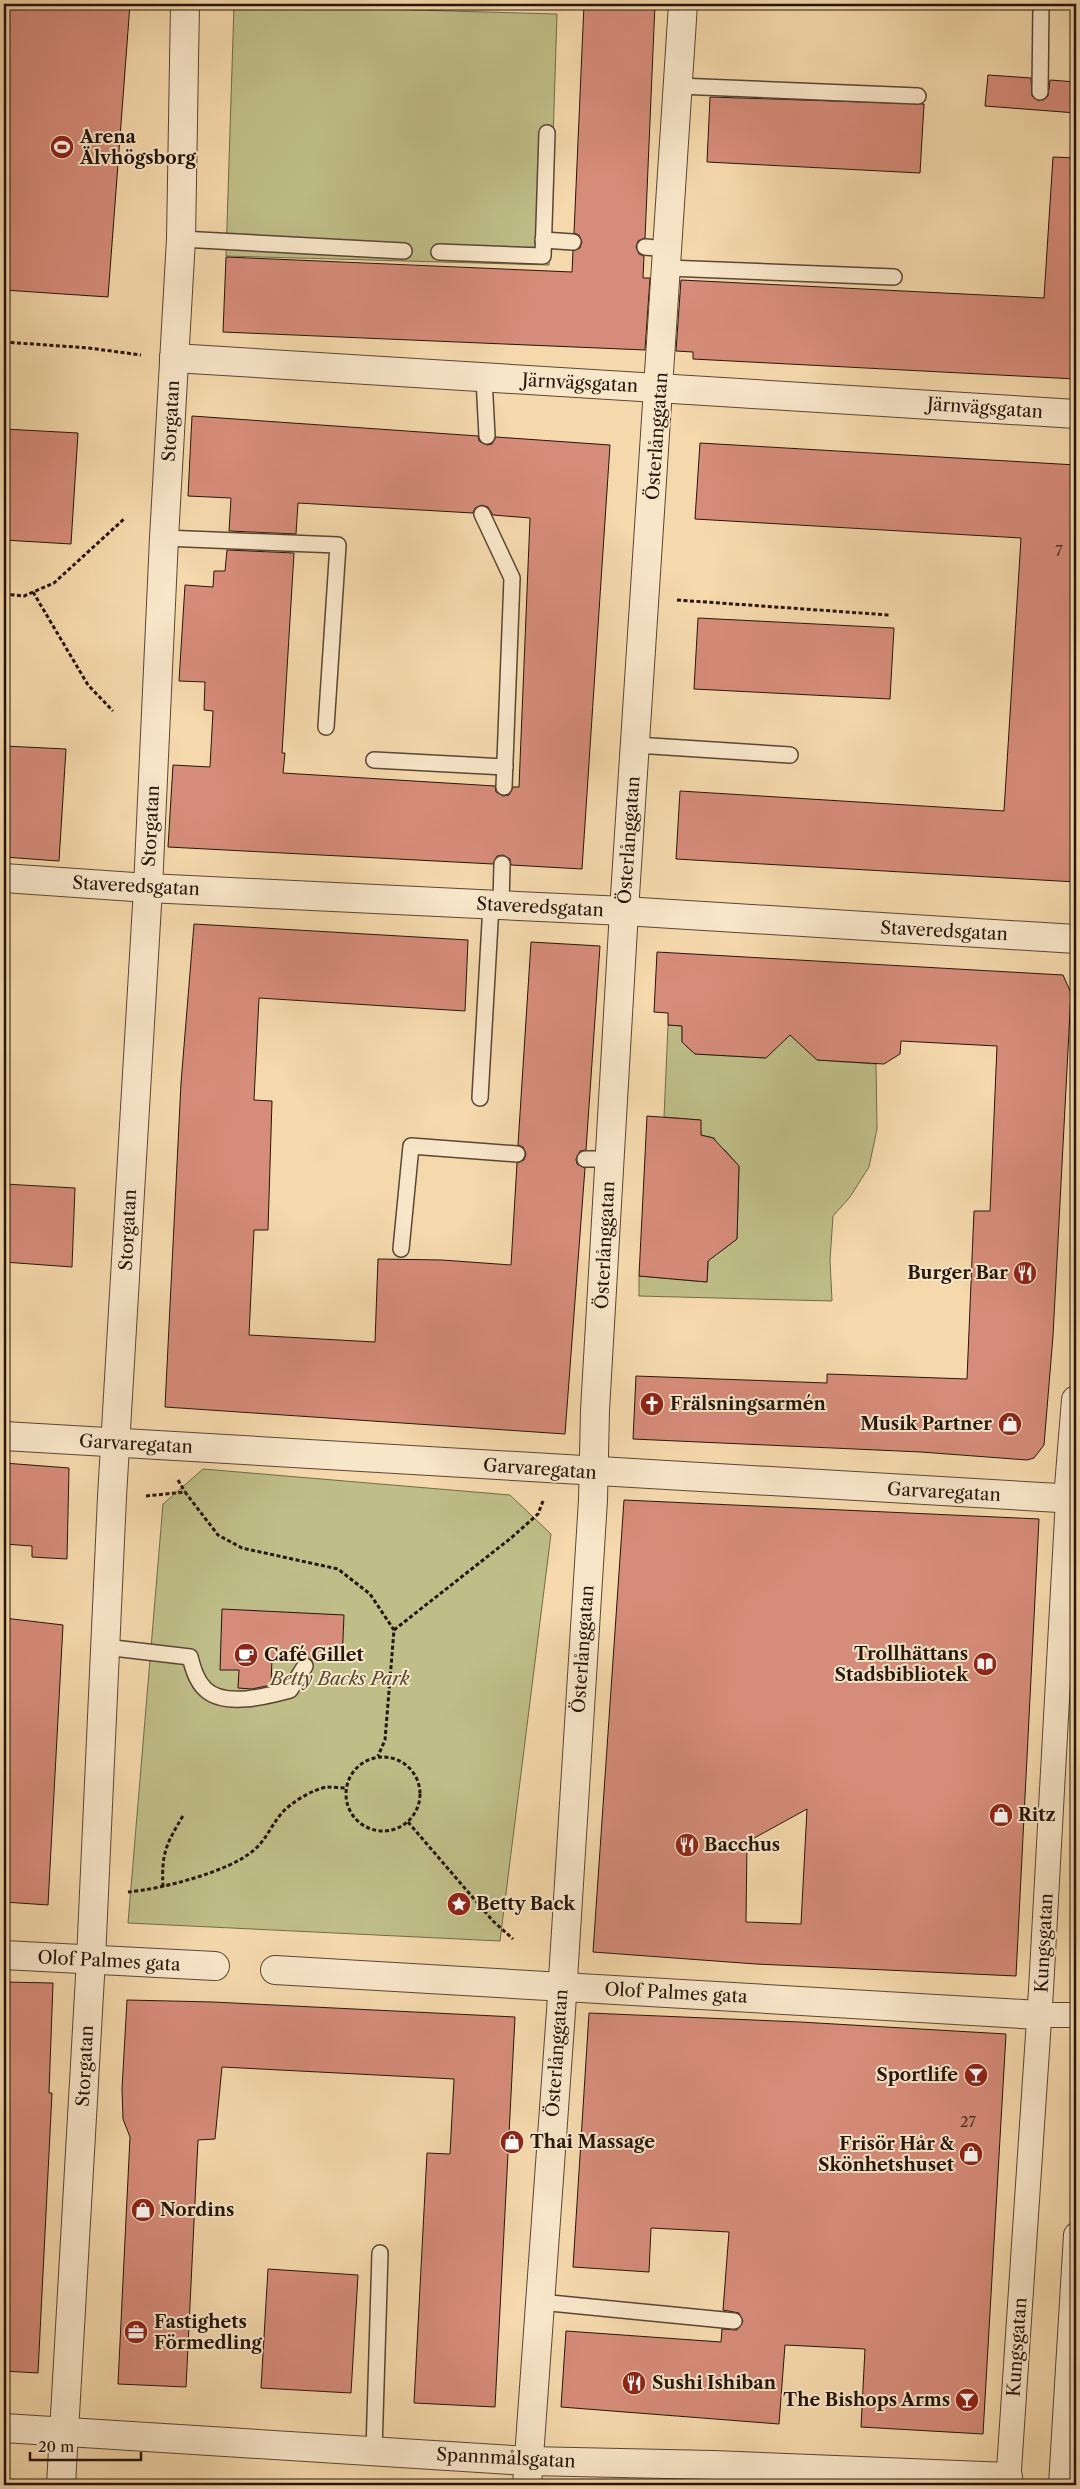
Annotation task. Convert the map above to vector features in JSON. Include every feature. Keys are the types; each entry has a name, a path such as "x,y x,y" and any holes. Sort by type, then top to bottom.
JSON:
{"street":[{"name":"Storgatan","path":"61,2485 91,1959 105,1647 148,888 164,538 181,238 185,4"},
{"name":"Österlånggatan","path":"527,2473 562,1987 593,1473 598,1159 624,911 660,388 660,255 678,86 683,4"},
{"name":"Järnvägsgatan","path":"174,358 1076,414"},
{"name":"Staveredsgatan","path":"4,878 148,888 624,911 1076,939"},
{"name":"Kungsgatan","path":"1008,2481 1072,1499 1076,1400"},
{"name":"Garvaregatan","path":"4,1436 593,1473 1072,1499"},
{"name":"Olof Palmes gata","path":"4,1956 215,1966"},
{"name":"Olof Palmes gata","path":"275,1970 1039,2015 1076,2015"},
{"path":"1061,2485 1076,2235"},
{"name":"Spannmålsgatan","path":"4,2428 374,2451 527,2473 713,2465 1008,2481"}],"lane":[{"path":"1040,92 1041,4"},
{"path":"678,86 918,96"},
{"path":"439,252 543,256 547,133"},
{"path":"181,238 404,251"},
{"path":"543,240 573,242"},
{"path":"660,255 894,277"},
{"path":"484,378 487,436"},
{"path":"482,514 512,578 504,786"},
{"path":"164,538 338,545 326,727"},
{"path":"636,745 790,755"},
{"path":"374,760 505,767"},
{"path":"480,1098 496,905 502,864"},
{"path":"400,1249 411,1146 517,1154"},
{"path":"105,1647 190,1657 196,1677 206,1690 220,1696 253,1700 290,1690 304,1666"},
{"path":"374,2451 380,2253"},
{"path":"540,2302 734,2321"}],"path":[{"path":"4,342 89,348 134,355 174,358"},
{"path":"4,594 24,596 54,582 124,519"},
{"path":"33,592 88,685 113,711"},
{"path":"646,598 889,615"},
{"path":"145,1496 185,1492 218,1534 242,1548 338,1569 370,1594 394,1630 384,1740 378,1756"},
{"path":"394,1630 538,1514 545,1496"},
{"path":"378,1756 390,1756 401,1760 411,1768 417,1778 420,1802 416,1813 408,1822 398,1828 387,1831 375,1831 364,1827 349,1810 345,1799 346,1788 349,1776 366,1760 378,1756"},
{"path":"122,1892 163,1887 233,1863 253,1851 269,1833 282,1813 304,1797 325,1787 346,1788"},
{"path":"163,1887 162,1862 167,1844 184,1814"},
{"path":"408,1822 493,1921 513,1938"}],"green space":[{"path":"234,5 557,14 549,265 226,256"},
{"path":"668,1025 682,1026 682,1042 695,1054 766,1058 778,1046 779,1029 787,1029 817,1060 876,1064 877,1129 869,1167 850,1197 833,1216 830,1260 832,1301 639,1296 639,1276 707,1282 709,1250 720,1252 737,1239 739,1166 725,1150 715,1150 715,1138 701,1135 700,1120 664,1117"},
{"name":"Betty Backs Park","path":"203,1469 510,1495 551,1534 500,1941 128,1923 163,1504"}],"building":[{"name":"Arena Älvhögsborg","path":"4,4 130,4 108,297 4,290"},
{"path":"584,4 655,4 645,238 638,241 636,247 639,254 644,256 643,278 650,278 645,350 223,332 226,257 572,272 573,251 580,248 582,242 579,235 574,233"},
{"path":"988,75 1031,78 1032,96 1039,101 1048,96 1050,80 1076,82 1076,113 985,106"},
{"path":"710,97 924,104 920,173 707,162"},
{"path":"1053,157 1076,158 1076,379 693,359 693,352 676,351 681,280 1044,298"},
{"path":"192,416 478,436 479,441 487,445 492,444 496,437 610,445 582,869 511,865 510,859 503,855 497,856 493,864 168,847 173,765 210,767 213,711 204,710 205,682 179,681 185,585 213,587 214,571 225,571 227,550 294,553 282,753 285,753 283,773 495,786 496,792 503,796 509,795 513,787 519,787 530,518 493,515 488,507 482,505 475,508 473,513 298,503 296,534 229,531 231,498 188,496"},
{"path":"4,429 78,433 71,544 4,540"},
{"path":"700,443 1076,465 1076,882 676,859 680,791 1004,811 1021,538 695,519"},
{"path":"698,618 894,628 890,699 694,689"},
{"path":"4,746 66,749 59,861 4,857"},
{"path":"194,924 468,940 465,1011 259,998 254,1100 272,1101 268,1230 254,1230 249,1335 375,1342 378,1259 442,1260 511,1265 517,1163 524,1160 526,1154 523,1147 518,1145 531,942 600,946 586,1150 580,1151 576,1159 577,1164 585,1168 565,1434 165,1407 181,1083"},
{"path":"657,952 1063,975 1071,993 1053,1336 1044,1445 1034,1458 1027,1460 921,1452 633,1439 636,1376 827,1383 827,1374 967,1379 974,1211 990,1211 997,1046 901,1041 900,1054 884,1064 817,1060 790,1035 766,1058 695,1054 682,1042 682,1026 668,1025 668,1013 654,1012"},
{"path":"647,1116 701,1120 701,1135 713,1138 739,1166 737,1239 708,1261 707,1282 639,1276"},
{"path":"4,1184 75,1188 72,1267 4,1262"},
{"path":"4,1463 69,1468 67,1559 32,1557 32,1546 4,1544"},
{"path":"624,1500 1039,1519 1016,1976 756,1964 593,1952","holes":["807,1809 801,1924 746,1922 747,1842"]},
{"name":"Café Gillet","path":"222,1609 344,1615 342,1661 312,1660 306,1657 299,1659 272,1658 271,1685 252,1689 238,1688 239,1670 220,1670"},
{"path":"4,1618 63,1625 48,1905 4,1902"},
{"path":"4,1982 53,1983 49,2093 52,2093 38,2373 4,2371"},
{"path":"127,2000 213,2002 515,2017 495,2407 414,2403 427,2153 450,2154 454,2079 222,2067 215,2139 198,2140 186,2387 118,2384 130,2137 123,2119 122,2089"},
{"path":"589,2013 800,2022 1006,2034 983,2434 861,2427 865,2349 785,2345 779,2424 561,2407 566,2331 721,2342 722,2329 737,2330 743,2321 739,2313 723,2310 729,2232 651,2228 649,2272 573,2267"},
{"path":"268,2269 358,2275 351,2393 261,2388"}],"place":[{"name":"Arena Älvhögsborg","path":"62,147"},
{"name":"Burger Bar","path":"1025,1273"},
{"name":"Frälsningsarmén","path":"652,1404"},
{"name":"Musik Partner","path":"1010,1424"},
{"name":"Café Gillet","path":"246,1655"},
{"name":"Trollhättans Stadsbibliotek","path":"985,1664"},
{"name":"Ritz","path":"1001,1815"},
{"name":"Bacchus","path":"687,1845"},
{"name":"Betty Back","path":"459,1904"},
{"name":"Sportlife","path":"976,2075"},
{"name":"Thai Massage","path":"512,2142"},
{"name":"Frisör Hår & Skönhetshuset","path":"971,2154"},
{"name":"Nordins","path":"143,2210"},
{"name":"Fastighets Förmedling","path":"136,2332"},
{"name":"Sushi Ishiban","path":"634,2383"},
{"name":"The Bishops Arms","path":"967,2400"}]}
